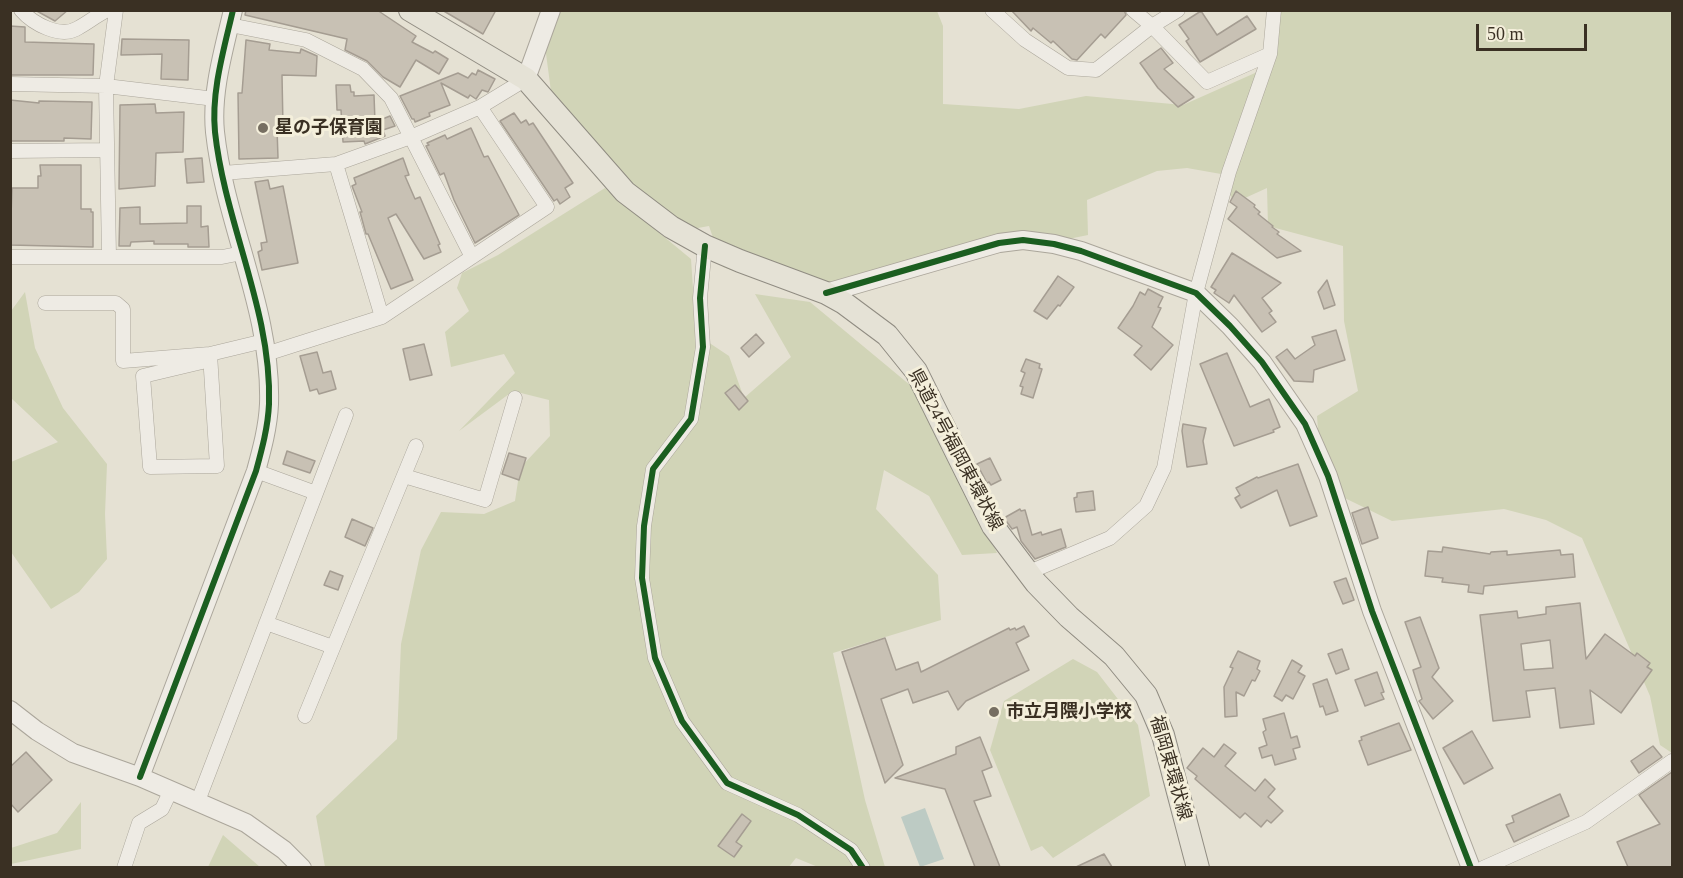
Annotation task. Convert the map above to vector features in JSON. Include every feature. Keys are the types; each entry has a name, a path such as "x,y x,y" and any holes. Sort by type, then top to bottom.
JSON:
{"main road":[{"name":"県道24号福岡東環状線","path":"410,10 526,78 625,192 671,227 705,246 740,261 826,293 844,303 886,335 916,370 993,526 1028,573"},
{"name":"福岡東環状線","path":"1028,573 1069,617 1114,656 1146,694 1163,735 1198,867"}],"street":[{"path":"21,10 28,19 42,27 57,31 76,30 93,17 108,10"},
{"path":"109,256 106,86 116,10"},
{"path":"223,173 336,164 411,138 480,107 526,78 551,10"},
{"path":"992,10 1025,40 1068,68 1095,69 1152,26 1178,10"},
{"path":"1133,10 1207,82 1270,54"},
{"path":"1028,573 1110,538 1146,506 1164,468 1196,293 1229,172 1270,54 1274,10"},
{"path":"140,777 256,471 264,444 269,406 265,347 215,131 214,99 232,18 306,40 363,69 391,98 472,257"},
{"path":"10,84 106,86 214,99"},
{"path":"45,303 116,303 123,309 123,361 265,347 382,317 547,207 480,107"},
{"path":"10,152 107,150"},
{"path":"336,164 382,317"},
{"path":"826,293 999,243 1023,240 1054,244 1081,251 1196,293 1262,362 1305,424 1328,476 1371,611 1470,867"},
{"path":"705,246 700,298 703,347 691,419 653,469 644,526 642,578 655,658 682,721 727,783 798,815 851,850 863,867"},
{"path":"10,257 222,257 242,253"},
{"path":"210,354 217,466 150,466 143,376 202,362 210,354"},
{"path":"404,476 485,500 515,398"},
{"path":"198,801 346,415"},
{"path":"305,716 416,446"},
{"path":"256,471 316,493"},
{"path":"266,623 333,647"},
{"path":"10,710 37,731 73,753 140,777 246,823 284,850 302,867"},
{"path":"1483,867 1586,822 1672,761"},
{"path":"123,867 139,823 162,809 171,790"}],"green space":[{"path":"560,11 937,11 943,26 943,104 1019,109 1086,96 1183,105 1273,65 1271,11 1672,11 1672,753 1660,745 1650,696 1582,538 1546,520 1504,509 1392,521 1322,487 1317,416 1358,391 1344,321 1343,246 1268,226 1267,188 1234,203 1221,174 1187,168 1157,171 1087,200 1088,235 798,294 723,267 709,226 670,233 554,114 545,46"},
{"path":"605,188 691,259 696,334 729,356 744,398 791,357 755,294 810,302 922,395 997,553 962,555 929,496 884,470 876,509 938,575 941,620 833,653 865,800 885,867 866,867 852,856 852,868 818,867 796,858 788,868 325,867 316,816 397,739 401,644 421,550 441,512 484,514 515,501 520,468 550,436 549,400 513,391 459,431 515,373 504,354 451,367 445,332 469,311 457,288 462,273 498,255"},
{"path":"25,292 35,348 63,408 107,464 105,514 107,559 79,592 51,609 11,552 11,462 58,442 11,398 11,311"},
{"path":"1073,659 1097,672 1138,725 1150,796 1053,858 1042,846 1031,851 990,750 1004,701"},
{"path":"81,802 81,849 11,864 11,848 57,833"},
{"path":"223,835 260,867 208,867"}],"shaded area":[{"path":"925,808 944,859 920,867 901,817"}],"building":[{"path":"35,10 68,10 55,21"},
{"path":"246,10 377,10 416,36 412,42 448,59 439,74 416,60 400,87 383,77 367,61 345,50 347,39 245,15"},
{"path":"442,10 496,10 483,34"},
{"path":"1011,10 1124,10 1126,15 1105,38 1101,34 1077,60 1072,59 1053,41 1051,43 1033,28 1031,31"},
{"path":"1201,11 1217,35 1247,16 1256,29 1200,62 1186,41 1189,39 1179,25"},
{"path":"10,26 25,27 25,42 94,44 93,75 10,75"},
{"path":"122,39 189,40 188,80 161,79 162,54 121,55"},
{"path":"246,40 270,44 269,50 300,53 301,49 317,56 316,76 282,75 283,127 277,128 278,158 239,159 238,93 242,93"},
{"path":"1161,48 1173,63 1164,69 1194,97 1178,107 1158,88 1140,63"},
{"path":"478,70 495,79 488,92 482,90 476,99 470,95 468,98 441,83 450,105 429,113 430,116 415,122 400,96 458,73 468,78 472,73 476,75"},
{"path":"336,85 350,85 354,96 374,95 375,122 390,116 395,126 383,130 385,136 365,144 364,141 343,142 341,110 337,110"},
{"path":"10,100 39,103 39,101 92,102 91,139 10,141"},
{"path":"155,104 156,113 184,112 183,152 156,153 155,186 119,189 120,105"},
{"path":"514,113 521,123 526,120 529,125 533,123 573,183 565,188 570,197 560,204 557,199 554,201 500,121"},
{"path":"471,128 484,157 488,156 519,215 475,243 444,173 440,175 426,146 429,145 427,143 445,135 447,139"},
{"path":"202,158 204,182 187,183 185,159"},
{"path":"403,158 409,175 405,176 415,199 420,197 440,244 438,245 441,252 424,259 396,214 388,218 413,280 391,289 368,234 366,234 360,212 362,212 352,186 356,184 354,178"},
{"path":"40,165 81,165 81,209 91,209 93,212 93,247 10,245 12,188 38,188 38,176 41,176"},
{"path":"268,180 270,189 283,186 298,263 262,270 258,252 262,250 261,243 267,242 255,182"},
{"path":"1236,191 1255,205 1254,207 1260,212 1258,214 1279,232 1277,234 1301,251 1277,258 1228,219 1237,207 1230,202"},
{"path":"187,206 201,206 201,227 208,226 209,247 188,247 188,244 154,244 154,241 131,242 130,246 119,246 120,208 140,207 140,224 187,223"},
{"path":"1232,253 1281,283 1262,298 1272,311 1269,313 1276,322 1262,332 1234,295 1229,303 1214,293 1216,290 1211,287"},
{"path":"1058,276 1074,287 1047,319 1034,311"},
{"path":"1327,280 1335,305 1324,309 1318,292"},
{"path":"1148,289 1163,297 1158,307 1161,308 1152,327 1173,345 1151,370 1134,355 1142,346 1118,328 1140,292 1145,295"},
{"path":"1336,330 1345,360 1314,370 1313,382 1294,381 1276,357 1287,349 1295,359 1315,345 1312,337"},
{"path":"756,334 764,343 749,357 741,348"},
{"path":"424,344 432,375 410,380 403,349"},
{"path":"317,352 323,373 331,371 336,389 319,394 317,389 310,391 300,356"},
{"path":"1227,353 1250,407 1269,399 1280,427 1273,430 1274,432 1234,446 1200,364"},
{"path":"1026,359 1040,364 1039,368 1042,369 1033,398 1021,394 1023,387 1020,386 1025,373 1021,371"},
{"path":"735,385 748,401 739,410 725,393"},
{"path":"1183,424 1206,428 1203,441 1207,464 1187,467"},
{"path":"287,451 315,461 310,473 283,464"},
{"path":"509,453 526,458 519,480 502,474"},
{"path":"990,458 1001,480 991,485 987,483 977,464"},
{"path":"1298,464 1317,516 1290,526 1277,490 1241,508 1235,498 1240,495 1236,488 1257,477"},
{"path":"1093,491 1095,510 1076,512 1074,498 1077,497 1077,493"},
{"path":"1368,507 1378,538 1362,544 1352,513"},
{"path":"1020,509 1025,510 1032,535 1041,532 1042,535 1061,529 1066,547 1035,559 1021,541 1017,527 1012,529 1004,518"},
{"path":"352,519 373,528 365,546 345,537"},
{"path":"1443,547 1490,554 1507,551 1507,555 1560,550 1561,555 1573,554 1575,577 1484,586 1483,594 1468,592 1469,585 1442,582 1443,578 1425,576 1428,551 1442,552"},
{"path":"330,571 343,576 338,590 324,585"},
{"path":"1346,578 1354,600 1343,604 1334,582"},
{"path":"1580,603 1586,659 1605,634 1635,656 1637,653 1650,663 1647,667 1652,670 1621,713 1590,690 1594,724 1560,728 1555,688 1526,691 1530,717 1493,721 1480,615 1517,611 1518,618 1546,614 1546,607","holes":["1550,640 1553,668 1524,670 1521,644"]},
{"path":"1420,617 1439,668 1432,677 1453,701 1433,719 1419,701 1422,699 1413,670 1421,667 1405,622"},
{"path":"1024,626 1029,636 1016,643 1029,670 966,701 958,710 948,691 913,703 908,689 881,699 903,765 885,783 842,652 885,638 896,670 918,662 921,672 1009,628 1016,630"},
{"path":"1342,649 1349,669 1336,674 1328,654"},
{"path":"1238,651 1260,661 1257,669 1260,671 1255,681 1252,680 1244,696 1236,692 1237,716 1225,717 1224,687"},
{"path":"1292,660 1302,666 1298,672 1305,676 1293,699 1286,695 1282,701 1274,696"},
{"path":"1377,672 1384,699 1365,706 1355,680"},
{"path":"1327,679 1338,711 1326,715 1323,706 1320,707 1313,684"},
{"path":"1284,713 1291,738 1297,736 1300,747 1293,749 1296,759 1275,765 1272,755 1262,758 1259,748 1267,745 1263,732 1266,730 1263,719"},
{"path":"1399,723 1411,750 1368,765 1359,741 1362,740 1361,737"},
{"path":"1472,731 1493,768 1464,784 1443,748"},
{"path":"980,737 992,767 982,771 991,796 974,801 1000,867 975,867 945,789 895,778 956,754 956,747"},
{"path":"1224,744 1236,753 1225,766 1255,791 1265,779 1275,789 1268,797 1283,811 1271,823 1267,820 1261,827 1245,813 1240,818 1195,779 1197,776 1187,768 1203,748 1214,757"},
{"path":"1653,746 1662,757 1639,773 1631,761"},
{"path":"26,752 52,780 18,812 10,803 10,767"},
{"path":"1672,772 1672,867 1628,867 1617,842 1660,824 1639,795"},
{"path":"1560,794 1569,816 1514,842 1506,825 1514,822 1512,816"},
{"path":"742,814 751,821 736,842 742,846 734,857 718,846"},
{"path":"1104,854 1112,867 1076,867"}],"cycle path":[{"path":"140,777 256,471 267,421 268,369 263,335 228,200 215,132 217,86 233,10"},
{"path":"826,293 999,243 1023,240 1054,244 1081,251 1196,293 1262,362 1305,424 1328,476 1372,611 1471,868"},
{"path":"705,246 700,298 703,347 691,419 653,469 644,526 642,578 655,658 682,721 727,783 798,815 851,850 863,868"}],"place":[{"name":"星の子保育園","path":"263,128"},
{"name":"市立月隈小学校","path":"994,712"}]}
